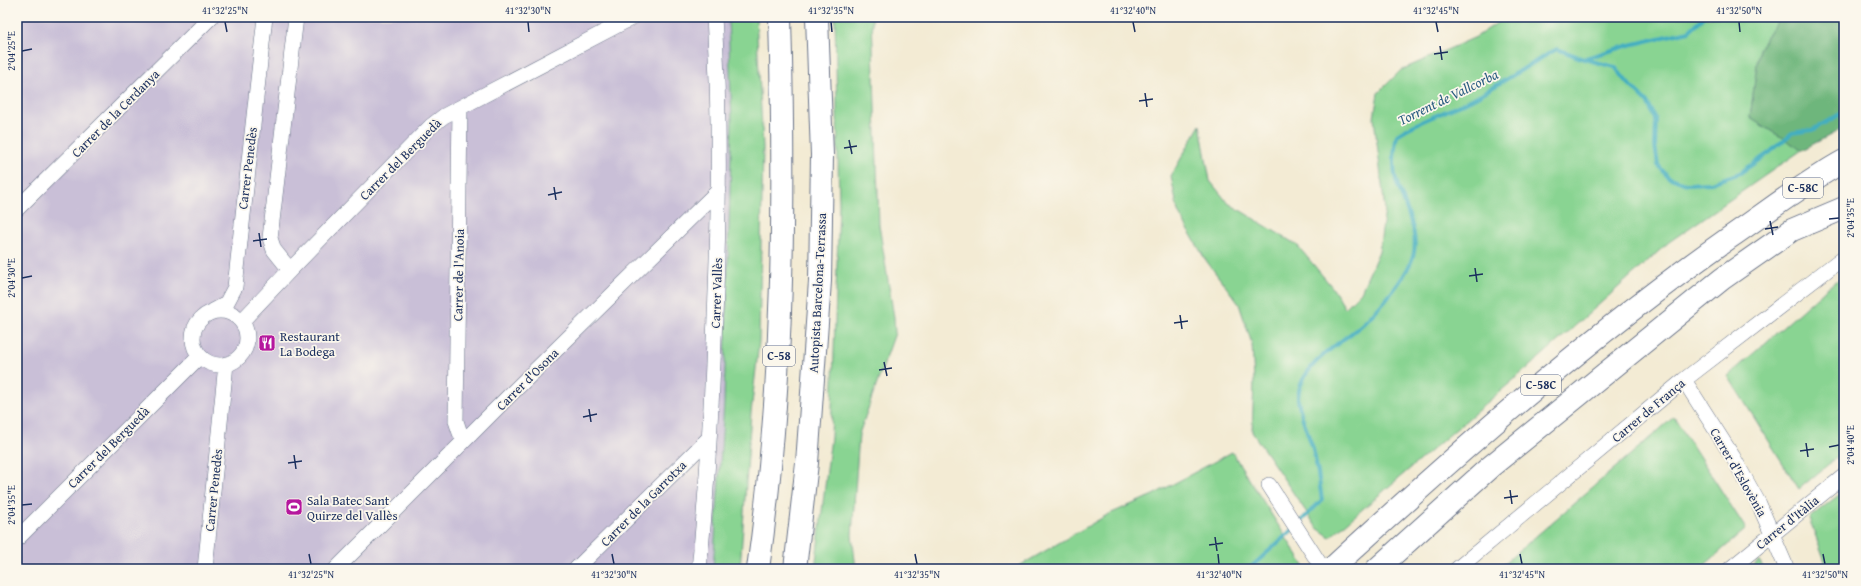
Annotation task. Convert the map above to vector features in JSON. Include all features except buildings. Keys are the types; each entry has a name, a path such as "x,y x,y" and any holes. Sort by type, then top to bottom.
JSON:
{"highway":[{"path":"766,17 782,143"},
{"name":"C-58","path":"758,569 777,400 781,309 782,143 780,17"},
{"name":"Autopista Barcelona-Terrassa","path":"795,569 807,463 820,282 822,156 817,17"},
{"name":"C-58C","path":"1331,569 1468,446 1549,378 1677,275 1781,202 1844,161"},
{"name":"C-58C","path":"1377,569 1490,467 1722,279 1844,196"},
{"path":"1792,230 1844,208"}],"street":[{"name":"Carrer de la Cerdanya","path":"17,208 211,17"},
{"name":"Carrer Penedès","path":"213,311 226,304 235,287 265,17"},
{"path":"290,270 274,250 270,238 296,17"},
{"name":"Carrer del Berguedà","path":"242,321 431,126 444,116 633,17"},
{"name":"Carrer Vallès","path":"699,569 704,524 718,265 719,190 717,61 714,17"},
{"name":"Carrer de l'Anoia","path":"460,108 456,421 460,433 466,439"},
{"name":"Carrer d'Osona","path":"336,569 719,190"},
{"name":"Carrer de França","path":"1457,569 1684,380 1844,257"},
{"path":"223,310 232,312 242,321 248,335 247,345 238,359 232,363 212,364 200,356 195,348 193,339 194,328 201,318 213,311 223,310"},
{"name":"Carrer del Berguedà","path":"17,539 200,356"},
{"name":"Carrer Penedès","path":"205,569 226,364"},
{"name":"Carrer d'Eslovènia","path":"1684,380 1732,457 1759,504 1787,569"},
{"name":"Carrer de la Garrotxa","path":"576,569 709,438"},
{"name":"Carrer d'Itàlia","path":"1730,569 1844,476"},
{"path":"1269,485 1323,569"}],"shaded area":[{"path":"17,17 748,17 727,569 17,569"}],"green space":[{"path":"728,17 756,17 763,147 759,342 751,413 740,569 713,569 724,404 732,121"},
{"path":"835,17 872,17 879,225 894,317 895,333 859,434 852,535 856,569 815,569 831,437 839,205"},
{"path":"1506,17 1780,17 1759,49 1750,118 1802,150 1669,242 1538,359 1330,537 1317,528 1252,432 1254,381 1252,344 1239,304 1205,259 1178,212 1171,176 1200,125 1210,181 1228,203 1297,245 1332,287 1345,308 1361,292 1379,251 1385,210 1374,118 1378,93 1401,70 1476,37"},
{"path":"1780,17 1844,17 1844,128 1802,150 1750,118 1759,49"},
{"path":"1844,276 1844,451 1799,489 1728,376 1828,287"},
{"path":"1674,417 1746,529 1700,569 1498,569"},
{"path":"1232,452 1306,569 1014,569 1107,515 1153,495"},
{"path":"1844,491 1844,569 1828,569 1809,518"},
{"path":"1759,560 1764,569 1749,569"}],"waterway":[{"path":"1586,58 1630,45 1689,31 1704,17"},
{"name":"Torrent de Vallcorba","path":"1298,524 1322,500 1313,449 1298,402 1301,385 1306,374 1324,354 1365,322 1397,286 1407,270 1414,252 1415,241 1411,220 1399,190 1394,169 1397,135 1414,125 1478,96 1557,49 1584,59 1615,67 1627,82 1647,102 1656,119 1655,146 1658,165 1668,177 1686,184 1711,183 1740,173 1769,153 1792,133 1812,130 1844,112"},
{"name":"Torrent de Vallcorba","path":"1249,569 1293,529"}],"place":[{"name":"Restaurant La Bodega","path":"267,343"},
{"name":"Sala Batec Sant Quirze del Vallès","path":"294,507"}]}
